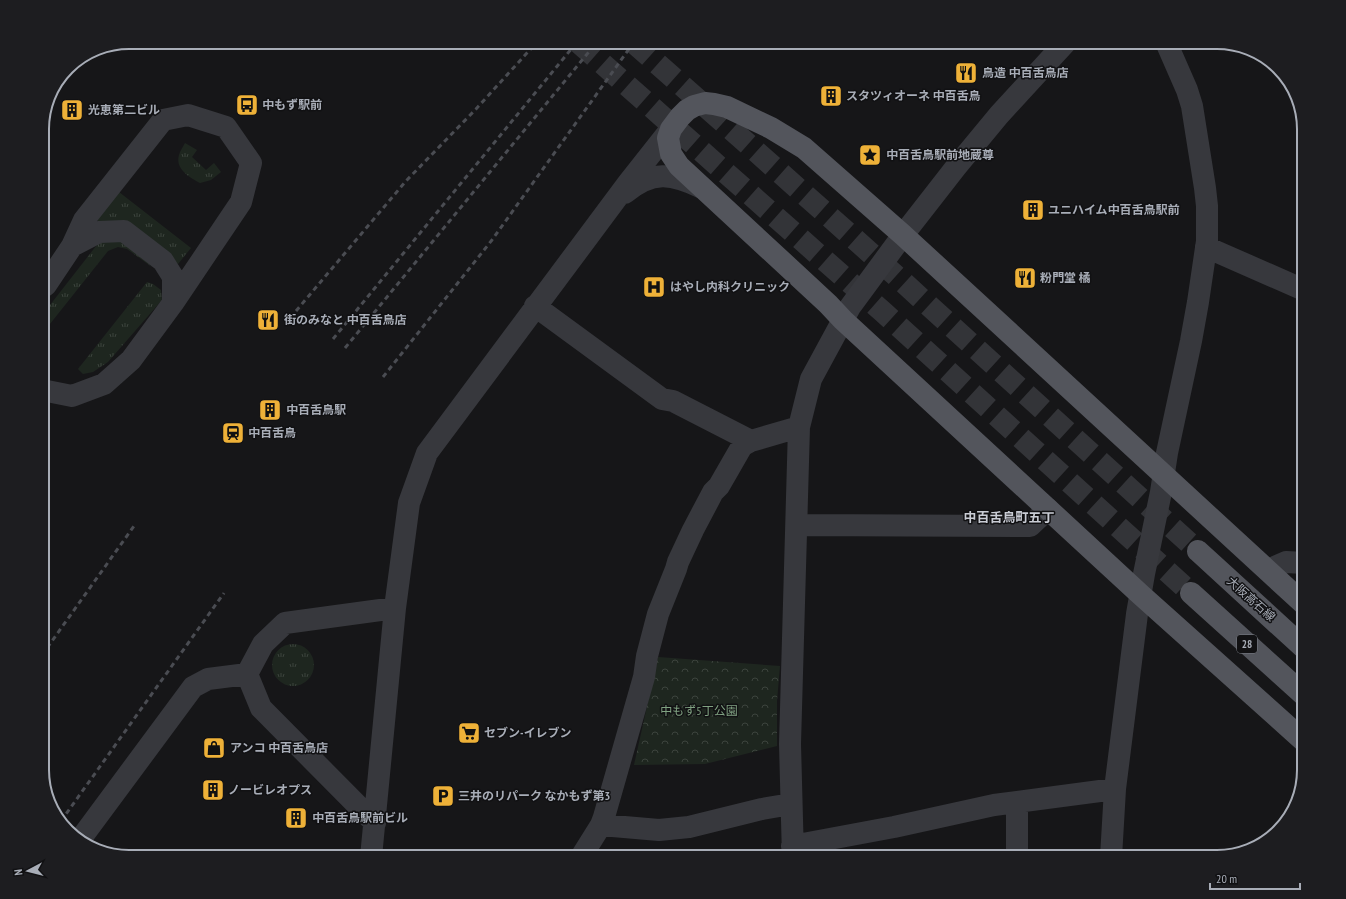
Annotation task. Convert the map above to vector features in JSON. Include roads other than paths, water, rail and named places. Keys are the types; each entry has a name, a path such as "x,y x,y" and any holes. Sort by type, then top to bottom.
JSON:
{"main road":[{"path":"1297,597 903,234 804,148 771,128 727,107 705,103 694,106 680,116 671,129 668,138 671,154 679,166 763,242 843,320 1141,595 1297,735"},
{"name":"大阪高石線","path":"1198,551 1297,642"},
{"name":"28","path":"1190,593 1297,689"}],"street":[{"path":"793,850 790,744 799,427 811,379 850,306 903,234 999,115 1060,49"},
{"path":"1111,850 1115,789 1137,614 1162,492 1163,474 1192,333 1206,247 1207,206 1192,106 1187,90 1169,49"},
{"path":"49,280 72,246 84,220 163,120 188,115 226,127 251,163 241,202 132,360 104,384 72,396 49,391"},
{"path":"372,850 394,608 409,504 427,453 535,306 680,116"},
{"path":"613,203 626,191 640,182 660,177 669,176 684,179 705,190"},
{"path":"72,246 99,232 124,231 163,261 173,276 172,303"},
{"path":"1206,247 1297,287"},
{"path":"535,306 662,398 672,401 751,442"},
{"path":"585,850 601,825 644,677 647,656 658,614 678,562 713,492 719,486 742,446 799,427"},
{"path":"797,525 1030,526 1048,508"},
{"path":"1268,570 1286,562 1297,563"},
{"path":"247,674 263,644 285,624 394,608"},
{"path":"247,674 261,708 375,823"},
{"path":"83,836 193,687 208,679 247,674"},
{"path":"801,850 894,827 994,805 1115,789"},
{"path":"1017,802 1017,850"},
{"path":"601,825 659,830 682,828 762,809 791,804"}],"tunnel":[{"path":"586,49 882,311 1191,593"},
{"path":"641,49 903,282 1198,551"}],"railway":[{"path":"296,311 406,181 476,109 531,49"},
{"path":"333,339 571,49"},
{"path":"345,348 591,49"},
{"path":"383,377 492,240 629,49"},
{"path":"49,645 134,526"},
{"path":"64,816 224,593"}],"place":[{"name":"鳥造 中百舌鳥店","path":"966,73"},
{"name":"スタツィオーネ 中百舌鳥","path":"831,96"},
{"name":"中もず駅前","path":"247,105"},
{"name":"光恵第二ビル","path":"72,110"},
{"name":"中百舌鳥駅前地蔵尊","path":"870,155"},
{"name":"ユニハイム中百舌鳥駅前","path":"1033,210"},
{"name":"粉門堂 橘","path":"1025,278"},
{"name":"はやし内科クリニック","path":"654,287"},
{"name":"街のみなと 中百舌鳥店","path":"268,320"},
{"name":"中百舌鳥駅","path":"270,410"},
{"name":"中百舌鳥","path":"233,433"},
{"name":"セブン-イレブン","path":"469,733"},
{"name":"アンコ 中百舌鳥店","path":"214,748"},
{"name":"ノービレオプス","path":"213,790"},
{"name":"三井のリパーク なかもず第3","path":"443,796"},
{"name":"中百舌鳥駅前ビル","path":"296,818"}],"district":[{"name":"中百舌鳥町五丁","path":"1009,517"}],"park label":[{"name":"中もず5丁公園","path":"699,711"}]}
